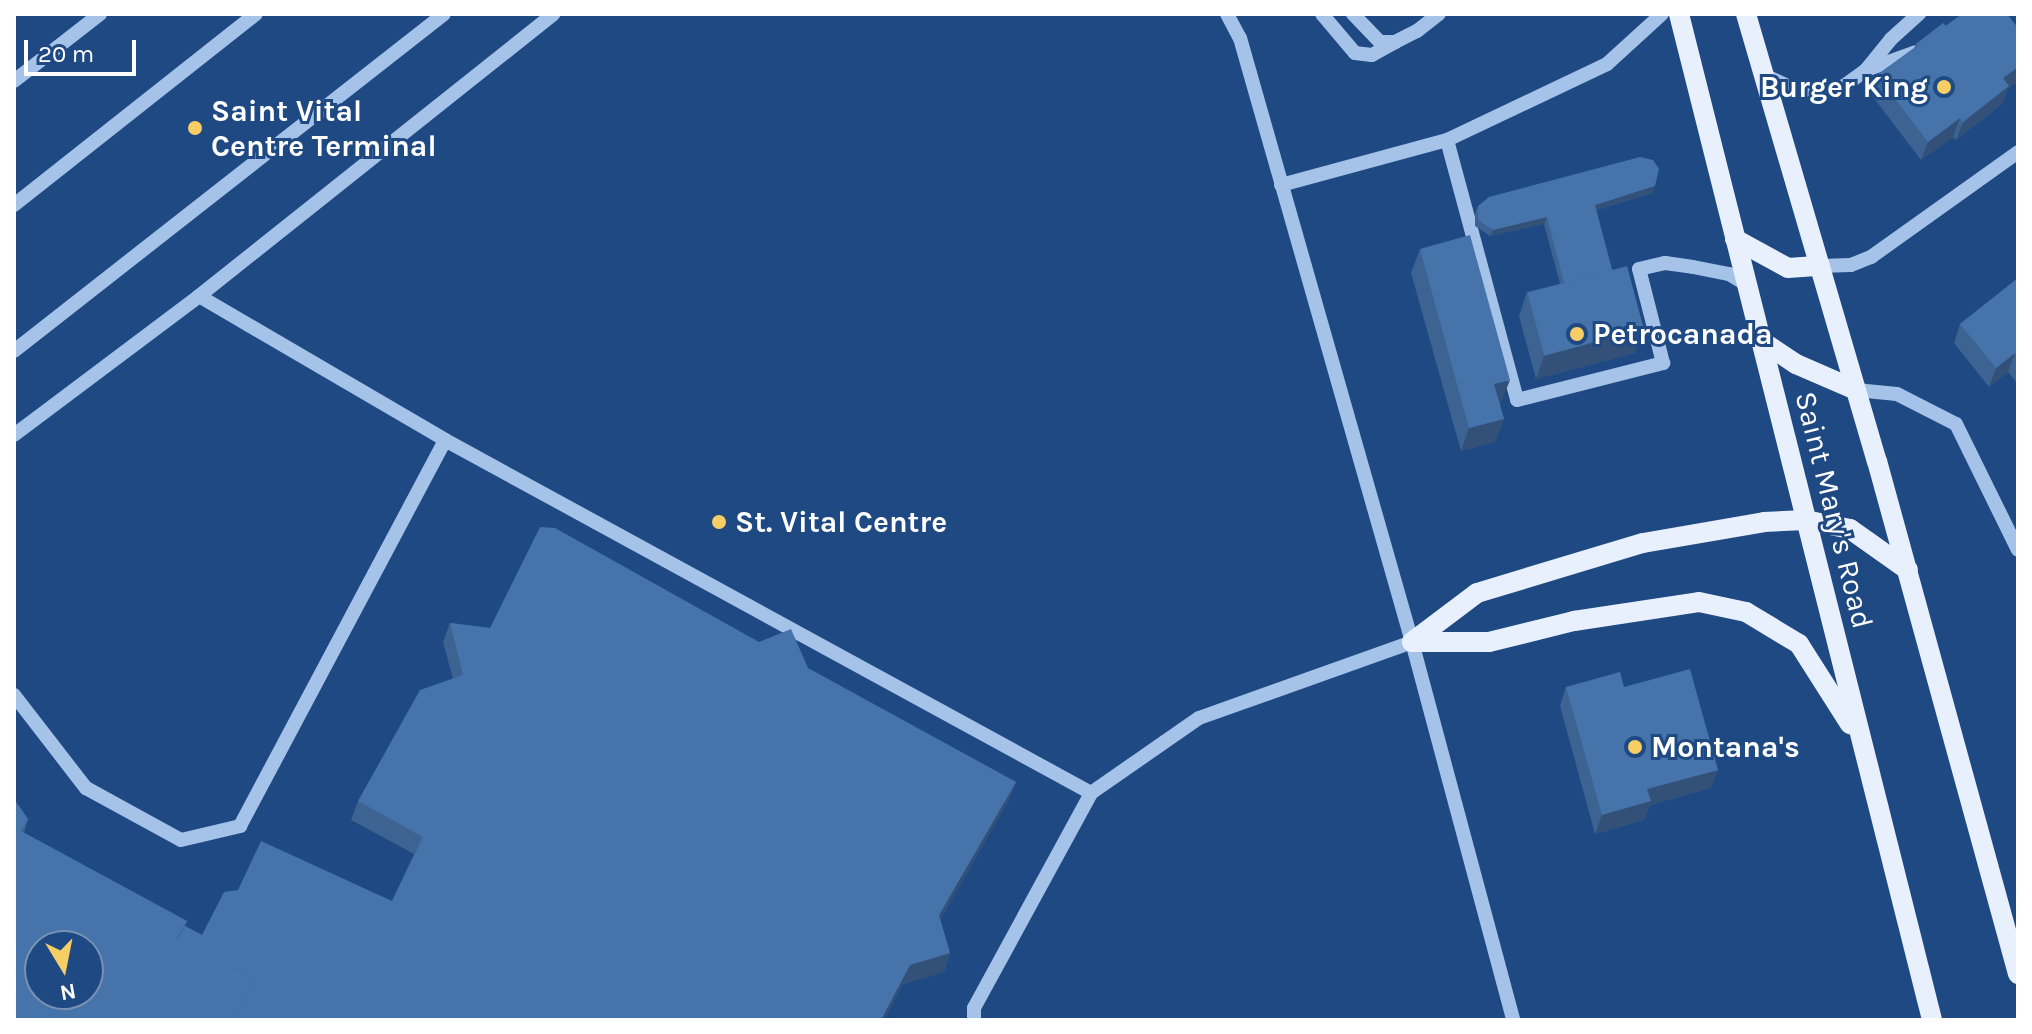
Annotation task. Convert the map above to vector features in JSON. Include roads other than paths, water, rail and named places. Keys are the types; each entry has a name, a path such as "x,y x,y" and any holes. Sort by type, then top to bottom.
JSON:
{"main road":[{"name":"Saint Mary's Road","path":"1679,14 1932,1020"},
{"name":"Saint Mary's Road","path":"1746,14 1908,570 2018,974"},
{"path":"1735,239 1788,268 1820,266"},
{"path":"1760,340 1796,364 1856,390"},
{"path":"1412,642 1477,593 1643,543 1764,522 1805,520 1850,529 1908,570"},
{"path":"1412,642 1489,642 1574,621 1699,602 1746,612 1799,644 1862,744"}],"street":[{"path":"14,81 100,14"},
{"path":"14,205 256,14"},
{"path":"14,351 444,14"},
{"path":"14,435 199,296 553,14"},
{"path":"1227,14 1240,38 1412,642 1513,1020"},
{"path":"1322,14 1355,53 1372,55 1417,31 1439,14"},
{"path":"1353,14 1380,42 1395,42"},
{"path":"1281,185 1447,140 1607,64 1662,14"},
{"path":"1764,75 1794,89 1819,92 1844,86 1866,70 1891,39 1919,14"},
{"path":"1866,70 1912,54 1924,46"},
{"path":"1447,140 1517,400 1663,363 1639,269 1665,263 1729,274 1747,285"},
{"path":"1820,266 1851,265 1871,257 2018,152"},
{"path":"14,191 36,188"},
{"path":"199,296 445,440 1091,793"},
{"path":"1856,390 1897,394 1956,424 2018,550"},
{"path":"14,695 86,788 181,840 240,826 445,440"},
{"path":"974,1020 974,1008 1091,793 1199,718 1412,642"}],"place":[{"name":"Burger King","path":"1944,87"},
{"name":"Saint Vital Centre Terminal","path":"195,128"},
{"name":"Petrocanada","path":"1577,334"},
{"name":"St. Vital Centre","path":"719,522"},
{"name":"Montana's","path":"1635,747"}]}
